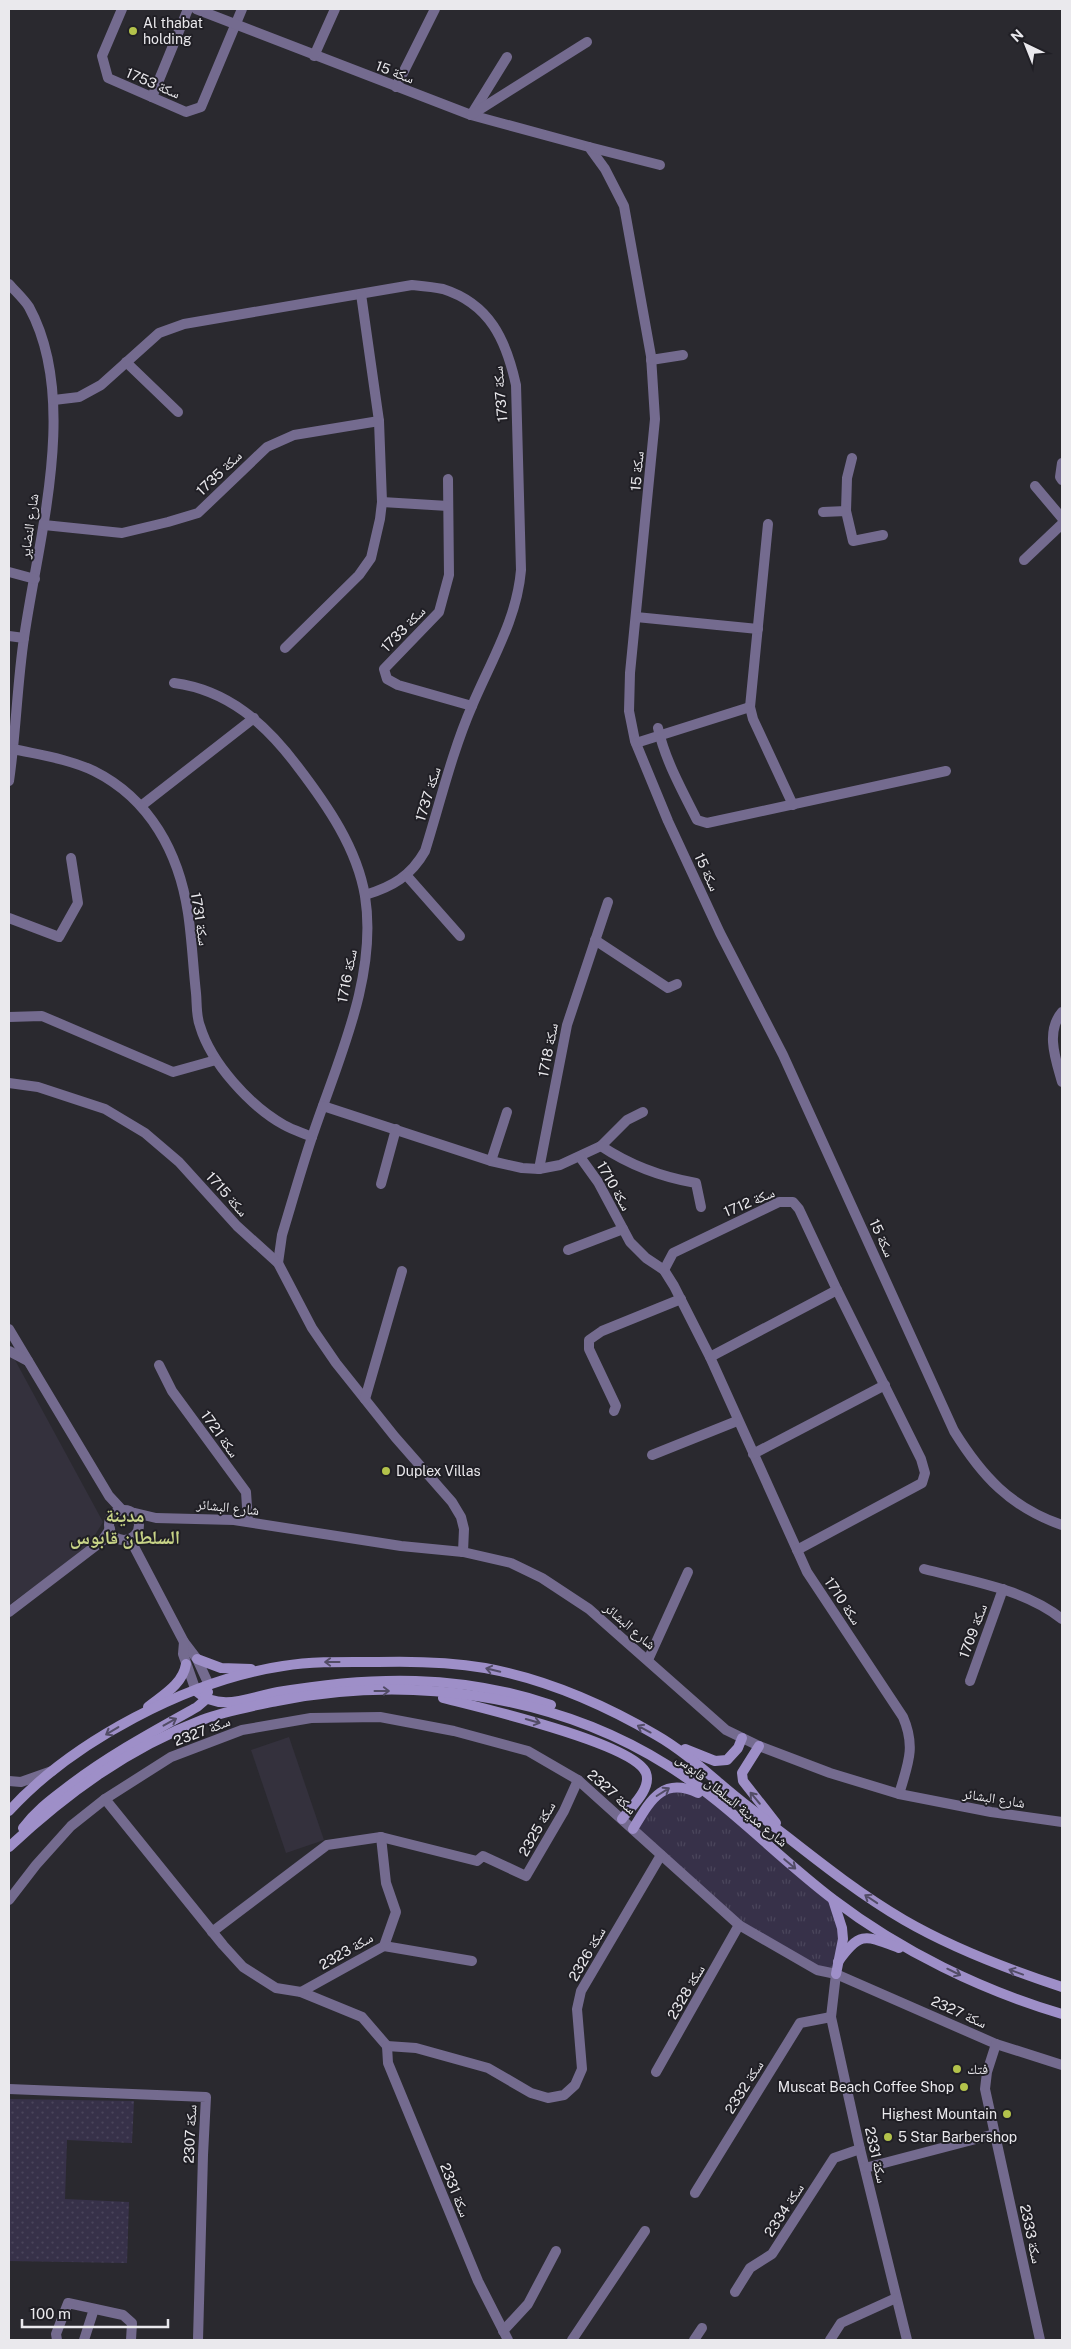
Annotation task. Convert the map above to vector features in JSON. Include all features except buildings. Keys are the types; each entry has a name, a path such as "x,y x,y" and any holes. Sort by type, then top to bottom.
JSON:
{"main road":[{"path":"197,1659 221,1668 237,1670 267,1669"},
{"name":"شارع مدينة السلطان قابوس","path":"9,1811 53,1770 78,1751 133,1718 209,1685 267,1669 325,1662 412,1661 486,1668 543,1683 597,1705 668,1742 712,1774 743,1803 852,1886 904,1920 968,1953 1016,1972 1062,1987"},
{"path":"133,1718 178,1681 184,1672 186,1664"},
{"path":"196,1691 206,1698 228,1703 278,1692 350,1682 416,1679 453,1682 534,1700 592,1722 607,1733"},
{"path":"9,1847 33,1814 82,1776 141,1738 197,1707 206,1698 209,1685"},
{"name":"شارع مدينة السلطان قابوس","path":"9,1847 43,1816 110,1766 146,1745 203,1719 247,1707 312,1695 378,1690 418,1691 487,1697 542,1709 607,1733 669,1766 720,1804 832,1899 876,1929 938,1964 1008,1996 1062,2014"},
{"path":"418,1691 534,1721 588,1739 638,1764 646,1773 646,1784 641,1796 622,1819"},
{"path":"668,1742 715,1761 727,1760 738,1748 742,1738"},
{"path":"759,1746 742,1773 743,1781 786,1836"},
{"path":"632,1829 655,1797 669,1787 683,1786 720,1804"},
{"path":"832,1899 844,1939 836,1974"},
{"path":"838,1962 851,1944 859,1939 870,1937 938,1964"}],"street":[{"name":"سكة 1753","path":"122,9 102,56 108,78 186,112 201,106 242,9"},
{"path":"152,98 188,9"},
{"name":"سكة 15","path":"196,9 471,115 660,165"},
{"path":"314,56 335,9"},
{"path":"396,87 435,9"},
{"path":"471,115 587,42"},
{"path":"471,115 507,57"},
{"name":"سكة 15","path":"589,147 605,169 624,206 651,360 655,419 630,673 629,711 636,743 680,847 720,933 783,1055 954,1431 972,1460 996,1488 1046,1519 1062,1525"},
{"name":"شارع النضاير","path":"9,284 28,305 44,341 54,400 52,450 44,525 24,638 9,781"},
{"name":"سكة 1737","path":"54,400 79,397 101,385 159,333 184,324 412,285 443,290 472,304 499,331 510,356 516,385 521,570 519,591 496,653 472,706 425,851 418,864 407,876 386,889 365,895"},
{"path":"285,648 358,576 371,558 382,502 379,421 361,294"},
{"path":"651,360 683,355"},
{"path":"126,362 178,412"},
{"name":"سكة 1735","path":"44,525 122,533 198,513 267,447 294,435 379,421"},
{"path":"852,458 848,478 846,511 852,541 883,536"},
{"path":"1062,463 1060,477 1062,480"},
{"name":"سكة 1733","path":"448,479 449,575 438,612 384,669 388,679 398,685 472,706"},
{"path":"1035,486 1062,518"},
{"path":"382,502 448,506"},
{"path":"823,512 846,511"},
{"path":"768,524 750,707 753,719 793,805"},
{"path":"1024,560 1062,524"},
{"path":"9,572 35,579"},
{"path":"636,617 758,629"},
{"path":"9,636 24,638"},
{"name":"سكة 1716","path":"174,683 192,685 220,695 254,718 286,750 322,799 348,843 365,895 367,924 366,957 362,982 282,1235 278,1263"},
{"path":"636,743 659,732 750,707"},
{"path":"141,806 254,718"},
{"path":"659,732 676,779 697,820 700,823 707,824 946,771"},
{"name":"سكة 1731","path":"13,749 55,758 94,772 120,788 141,806 165,836 188,912 199,1025 211,1055 254,1103 284,1125 312,1137"},
{"path":"9,918 59,937 78,904 71,858"},
{"path":"407,876 460,936"},
{"name":"سكة 1718","path":"539,1169 567,1025 608,902"},
{"path":"595,940 668,988 677,984"},
{"path":"1062,1012 1054,1029 1053,1049 1062,1082"},
{"path":"9,1017 42,1016 173,1072 216,1060"},
{"name":"سكة 1715","path":"9,1083 38,1087 106,1109 145,1133 179,1162 237,1226 278,1263 312,1328 365,1399 452,1502 461,1517 464,1530 463,1552"},
{"path":"323,1106 491,1161 522,1168 539,1169 560,1165 601,1146 627,1120 643,1112"},
{"path":"491,1161 507,1112"},
{"path":"381,1184 396,1129"},
{"path":"601,1146 620,1159 643,1170 696,1184 701,1207"},
{"name":"سكة 1710","path":"580,1157 598,1182 622,1229 637,1251 664,1270 681,1299 710,1356 737,1421 807,1572 906,1724 910,1738 911,1756 899,1794"},
{"name":"سكة 1712","path":"664,1270 672,1252 779,1202 793,1202 799,1209 921,1459 925,1473 922,1483 797,1550"},
{"name":"سكة 1710","path":"568,1250 622,1229"},
{"path":"365,1399 402,1271"},
{"path":"710,1356 837,1290"},
{"path":"614,1411 616,1406 589,1349 589,1340 602,1332 681,1299"},
{"path":"9,1329 23,1359 109,1496 117,1512"},
{"path":"9,1351 23,1359"},
{"name":"سكة 1721","path":"159,1365 172,1391 246,1492 248,1522"},
{"path":"753,1454 885,1385"},
{"path":"652,1455 737,1421"},
{"path":"117,1512 135,1513 139,1522 139,1530"},
{"path":"113,1534 109,1524 117,1512"},
{"name":"شارع البشائر","path":"135,1513 156,1518 187,1517 248,1522 402,1546 463,1552 511,1563 542,1578 588,1609 726,1730 759,1746 830,1773 899,1794 991,1812 1062,1822"},
{"path":"130,1539 156,1518"},
{"path":"9,1612 113,1534 130,1539 184,1642 197,1659 209,1685"},
{"name":"سكة 1709","path":"924,1569 1003,1590 1047,1607 1062,1619"},
{"path":"648,1660 688,1572"},
{"name":"سكة 1709","path":"970,1681 1003,1590"},
{"path":"184,1642 183,1654 196,1691"},
{"name":"سكة 2327","path":"9,1900 36,1865 71,1826 105,1799 171,1757 242,1730 311,1718 380,1717 454,1731 528,1751 578,1780 739,1925 817,1970 836,1974 996,2044 1062,2065"},
{"path":"9,1781 21,1782 53,1770"},
{"name":"سكة 2325","path":"381,1837 477,1861 483,1856 526,1876 564,1811 578,1780"},
{"path":"105,1799 212,1932 243,1967 276,1988 301,1992 362,2017 387,2046"},
{"path":"212,1932 327,1845 381,1837"},
{"name":"سكة 2323","path":"301,1992 384,1946 396,1912 386,1883 381,1837"},
{"name":"سكة 2326","path":"387,2046 416,2048 488,2068 531,2093 548,2098 564,2095 575,2085 582,2069 577,2009 581,1991 661,1855"},
{"name":"سكة 2328","path":"656,2072 739,1925"},
{"path":"384,1946 472,1960"},
{"name":"سكة 2331","path":"836,1974 831,2017 860,2149 907,2340"},
{"name":"سكة 2332","path":"695,2192 800,2024 831,2017"},
{"name":"سكة 2333","path":"996,2044 987,2072 985,2089 1040,2340"},
{"name":"سكة 2331","path":"387,2046 388,2063 478,2281 506,2335"},
{"name":"سكة 2307","path":"9,2088 206,2097 202,2155 198,2340"},
{"path":"865,2168 995,2134"},
{"name":"سكة 2334","path":"736,2292 750,2268 772,2254 834,2158 860,2149"},
{"path":"572,2340 645,2231"},
{"path":"506,2335 528,2304 556,2251"},
{"path":"830,2340 841,2323 896,2298"},
{"path":"57,2340 56,2334 68,2303 123,2315 132,2323 131,2340"},
{"path":"84,2340 94,2309"},
{"path":"694,2340 702,2328"}],"shaded area":[{"path":"9,1349 103,1522 87,1548 9,1605"},
{"path":"289,1737 324,1840 286,1853 251,1750"}],"green space":[{"path":"669,1788 696,1793 719,1806 831,1900 841,1928 835,1973 818,1969 740,1925 634,1829 643,1814"},
{"path":"9,2099 134,2101 132,2143 67,2140 65,2199 129,2202 127,2263 9,2261"}],"place":[{"name":"Al thabat holding","path":"133,31"},
{"name":"Duplex Villas","path":"386,1471"},
{"name":"فتك","path":"957,2069"},
{"name":"Muscat Beach Coffee Shop","path":"964,2087"},
{"name":"Highest Mountain","path":"1007,2114"},
{"name":"5 Star Barbershop","path":"888,2137"}],"district":[{"name":"مدينة السلطان قابوس","path":"125,1526"}]}
